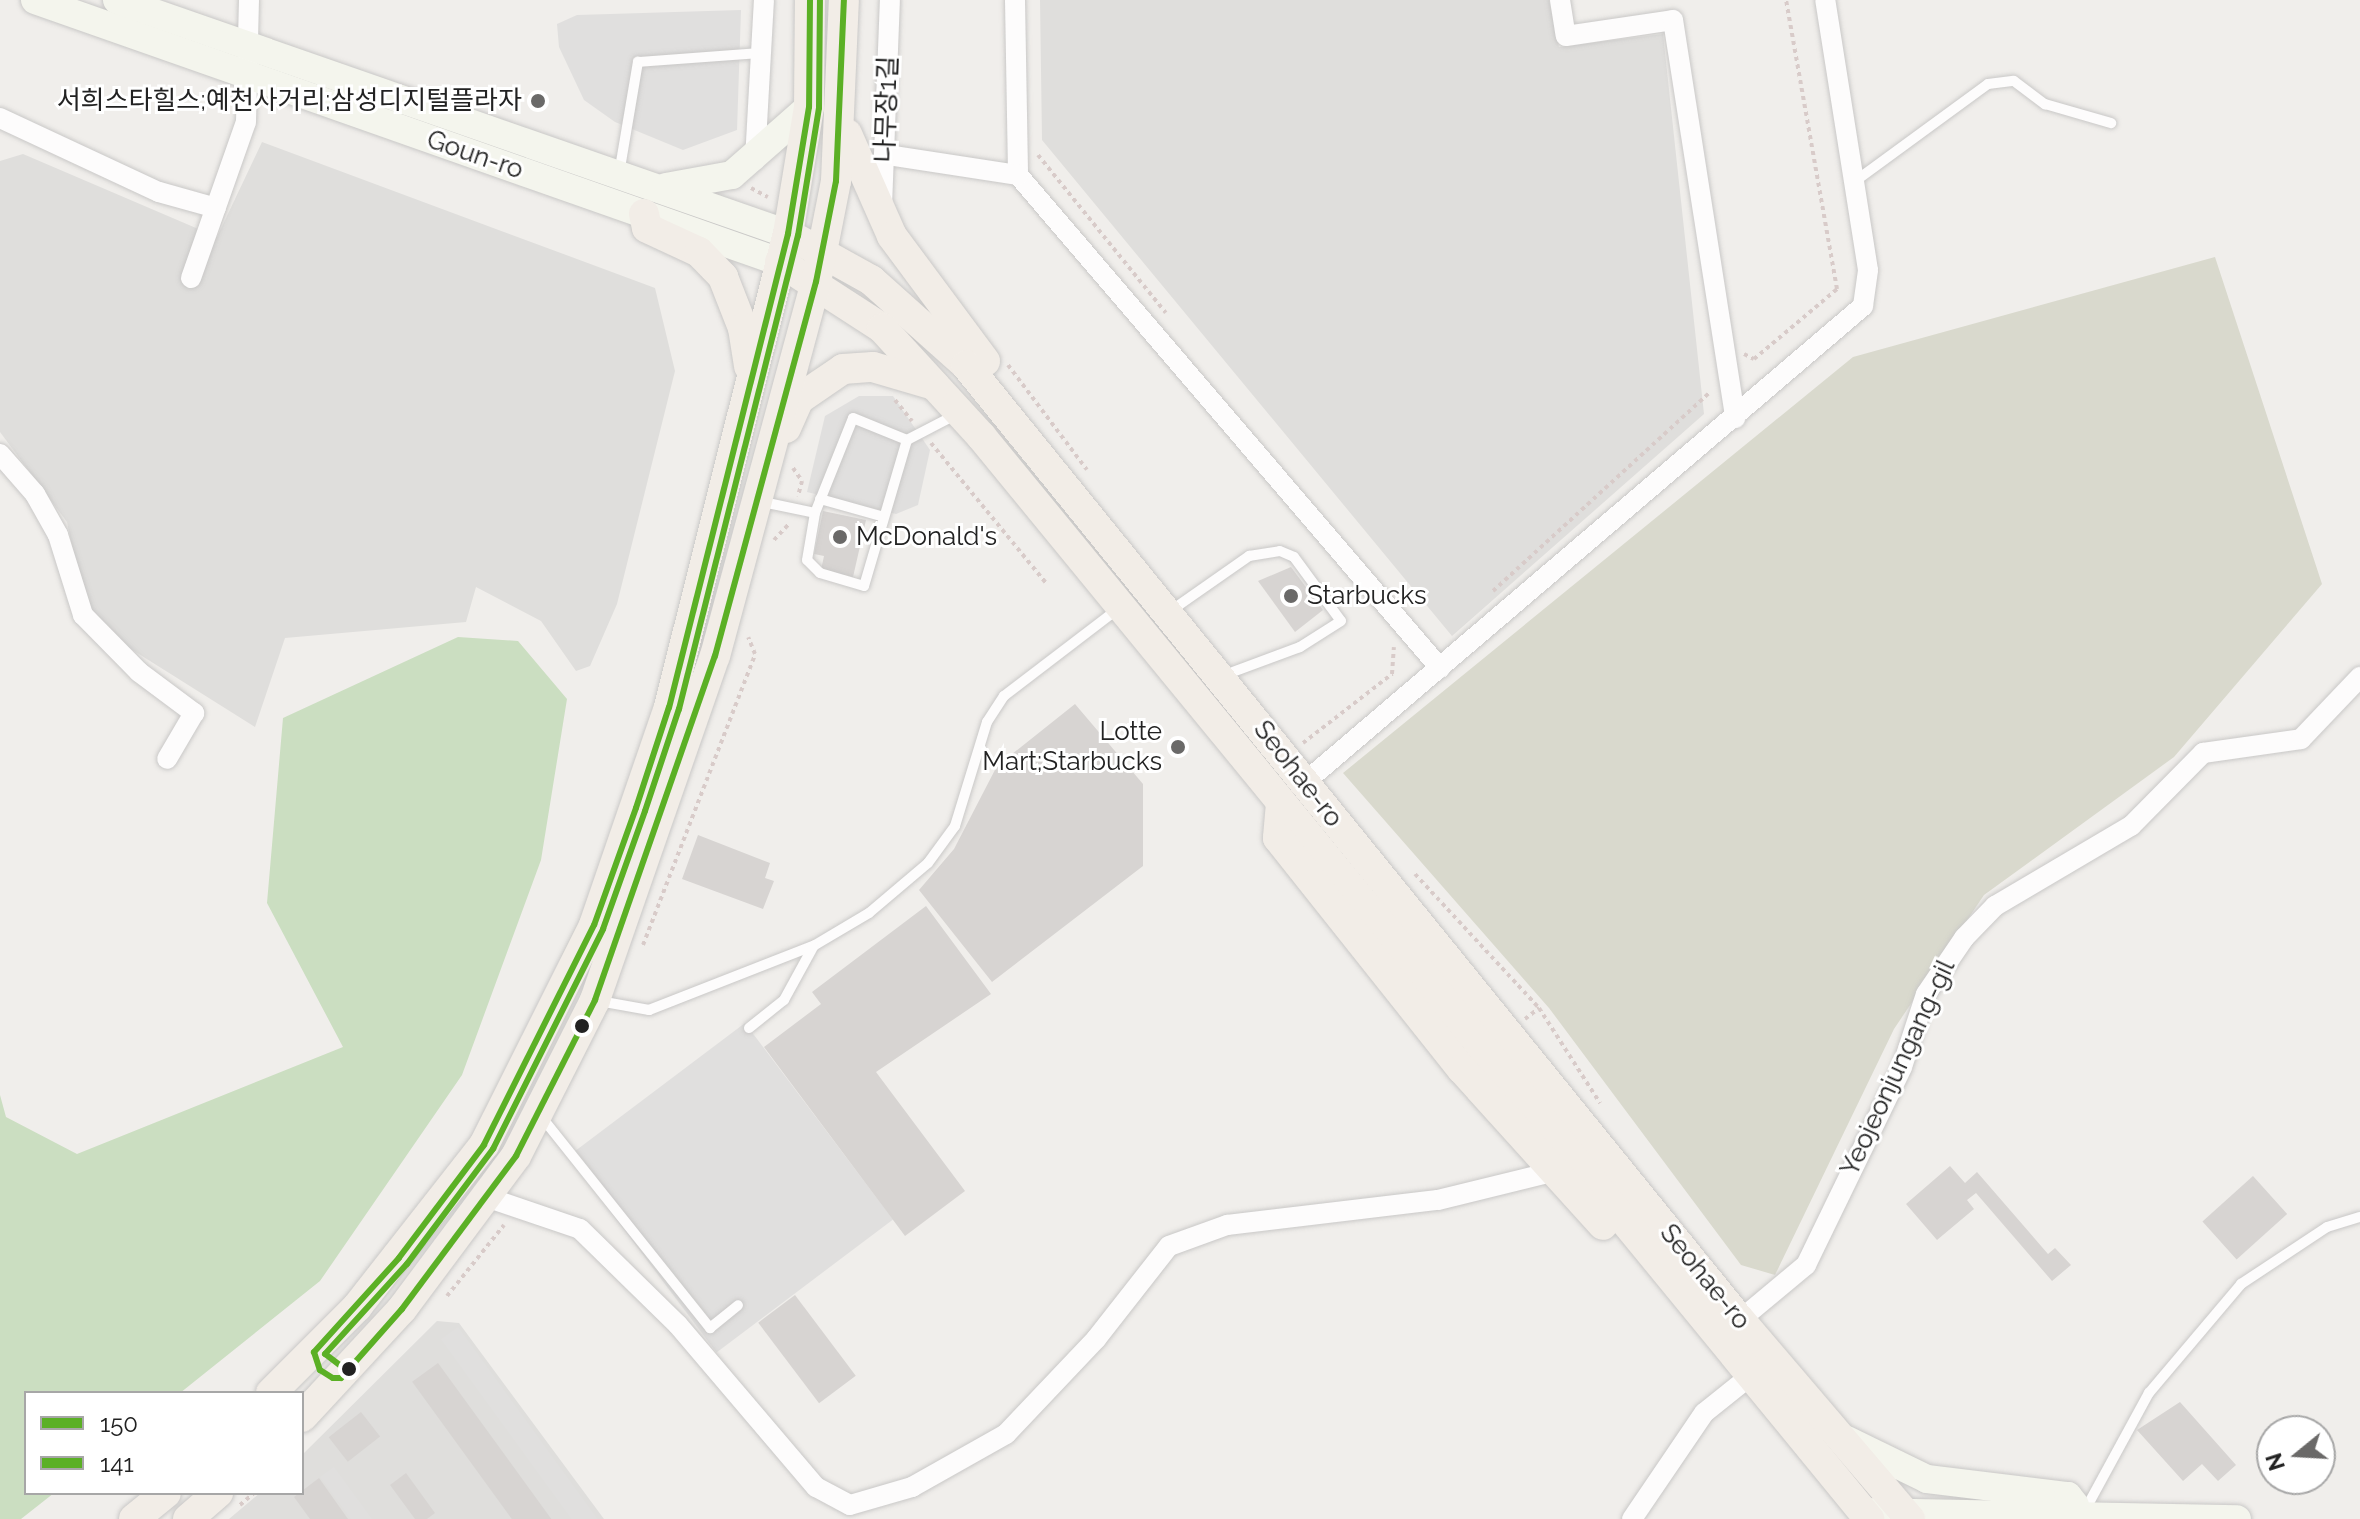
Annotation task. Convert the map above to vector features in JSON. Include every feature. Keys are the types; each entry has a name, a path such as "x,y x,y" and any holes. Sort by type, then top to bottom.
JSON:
{"main road":[{"name":"Goun-ro","path":"35,0 249,75 648,200 784,248"},
{"name":"Goun-ro","path":"117,0 619,175 648,200"},
{"path":"273,1391 314,1352 399,1258 484,1145 552,1016 594,925 669,707 726,467 784,248 809,107 810,0"},
{"path":"304,1415 341,1378 486,1197 539,1113 595,1000 715,656 819,268 842,113 844,0"},
{"path":"809,107 822,121 842,113"},
{"path":"746,393 747,342 723,277 699,252 647,228 648,200 718,181 755,160 809,107"},
{"path":"842,113 855,165 881,218 1052,448 1046,459"},
{"path":"784,248 819,268"},
{"name":"Seohae-ro","path":"819,268 920,318 966,365 1046,459 1304,783 1740,1320 1907,1515"},
{"name":"Seohae-ro","path":"819,268 882,328 960,413 1749,1377 1866,1515"},
{"path":"760,487 799,399 830,374 873,367 936,386 943,362 966,365"},
{"path":"726,467 749,457 760,487"},
{"path":"1281,803 1278,838 1552,1172 1749,1377"},
{"path":"314,1352 320,1370 341,1378"},
{"path":"1838,1435 1900,1470 1958,1485 2068,1496 2078,1517"},
{"path":"134,1519 164,1495"},
{"path":"188,1519 216,1495"},
{"path":"1866,1515 2237,1519"}],"street":[{"path":"191,278 246,122 249,0"},
{"path":"755,160 764,0"},
{"name":"나무장1길","path":"881,218 887,155 890,0"},
{"path":"1015,0 1018,175 1440,668"},
{"path":"1560,0 1566,36 1673,20 1735,418"},
{"path":"1304,783 1863,306 1870,281 1825,0"},
{"path":"0,118 159,192 216,208"},
{"path":"887,155 1018,175"},
{"path":"0,454 35,494 58,535 83,615 194,713 167,759"},
{"name":"Yeojeonjungang-gil","path":"1740,1320 1806,1265 1902,1067 1941,962 1974,927 1995,906 2131,826 2203,753 2241,742 2301,739 2360,677"},
{"path":"486,1197 580,1229 678,1325 816,1487 850,1505 912,1487 1006,1434 1096,1339 1169,1246 1227,1225 1438,1200 1552,1172"},
{"path":"1632,1519 1704,1413 1749,1377"}],"lane":[{"path":"619,175 638,62 762,53"},
{"path":"1854,182 1988,84 2014,81 2045,104 2111,123"},
{"path":"907,440 853,418 815,513 810,566 864,586 881,516 907,440 960,413"},
{"path":"760,487 795,508 815,513"},
{"path":"820,499 881,516"},
{"path":"1169,612 1249,556 1280,551 1294,557 1341,621 1300,647 1220,677"},
{"path":"749,1028 784,1000 795,969 815,945 928,863 955,826 987,722 1004,696 1120,606"},
{"path":"595,1000 649,1010 815,945"},
{"path":"539,1113 710,1328 738,1305"},
{"path":"2078,1517 2149,1393 2241,1284 2299,1243 2360,1217"}],"path":[{"path":"1480,603 1710,393 1708,375 1741,352 1754,359 1837,289 1786,0"},
{"path":"1035,151 1174,322"},
{"path":"885,389 1046,583"},
{"path":"771,551 795,508 802,481 793,467 796,453"},
{"path":"640,952 755,654 747,635 751,621"},
{"path":"1299,746 1392,674 1388,652 1411,634"},
{"path":"1523,1021 1539,1008"},
{"path":"437,1306 518,1208"}],"shaded area":[{"path":"1040,0 1549,0 1559,47 1663,34 1704,414 1452,636 1042,140"},
{"path":"741,10 737,130 683,150 615,122 584,100 559,47 557,24 577,15"},
{"path":"262,142 655,288 675,371 617,604 590,666 576,671 541,621 476,587 466,622 285,638 255,727 88,622 67,522 0,432 0,161 23,154 217,237"},
{"path":"2215,257 2322,584 2174,757 1984,895 1894,1029 1775,1275 1741,1265 1549,1008 1343,773 1853,357"},
{"path":"859,396 893,396 930,450 918,505 896,514 807,492 825,416"},
{"path":"745,1023 893,1219 717,1352 569,1156"},
{"path":"437,1321 459,1323 604,1519 229,1519 258,1495 304,1495 304,1453"},
{"path":"458,1327 597,1519 572,1519 441,1339"},
{"path":"334,1467 372,1519 351,1519 320,1477"}],"green space":[{"path":"458,637 518,641 567,699 541,860 462,1075 320,1281 182,1391 24,1391 24,1495 51,1495 21,1519 0,1519 0,1095 6,1117 77,1154 343,1047 267,903 283,718"}],"building":[{"name":"McDonald's","path":"823,511 866,520 853,577 821,570 824,556 814,554"},
{"name":"Starbucks","path":"1291,567 1323,610 1295,632 1258,581"},
{"path":"1075,704 1143,784 1143,866 992,982 919,890 954,849 997,766"},
{"path":"698,835 770,863 765,878 774,881 763,909 682,879"},
{"path":"926,906 991,994 876,1072 965,1191 905,1236 764,1047 821,1004 812,992"},
{"path":"1950,1166 1965,1183 1977,1172 2048,1254 2055,1248 2071,1265 2052,1281 1976,1193 1967,1200 1974,1209 1937,1240 1906,1204"},
{"path":"2253,1176 2287,1214 2237,1259 2202,1222"},
{"path":"795,1295 856,1376 819,1403 758,1323"},
{"path":"438,1363 551,1519 512,1519 412,1382"},
{"path":"2180,1402 2236,1465 2218,1481 2202,1464 2183,1481 2137,1430"},
{"path":"361,1412 380,1436 348,1462 329,1437"},
{"path":"406,1473 435,1513 427,1519 415,1519 390,1485"},
{"path":"319,1478 348,1519 310,1519 294,1497 304,1495 304,1489"}],"transit line":[{"name":"150","path":"810,0 809,107 788,234 669,707 636,808 594,925 484,1145 399,1258 314,1352 320,1370 333,1378 341,1378 402,1309 516,1156 595,1000 715,656 816,282 836,181 844,0"},
{"name":"141","path":"345,1369 325,1354 407,1264 493,1149 603,929 645,811 679,709 798,236 819,108 820,0"}],"place":[{"name":"서희스타힐스;예천사거리;삼성디지털플라자","path":"538,101"},
{"name":"McDonald's","path":"840,537"},
{"name":"Starbucks","path":"1291,596"},
{"name":"Lotte Mart;Starbucks","path":"1178,747"}]}
